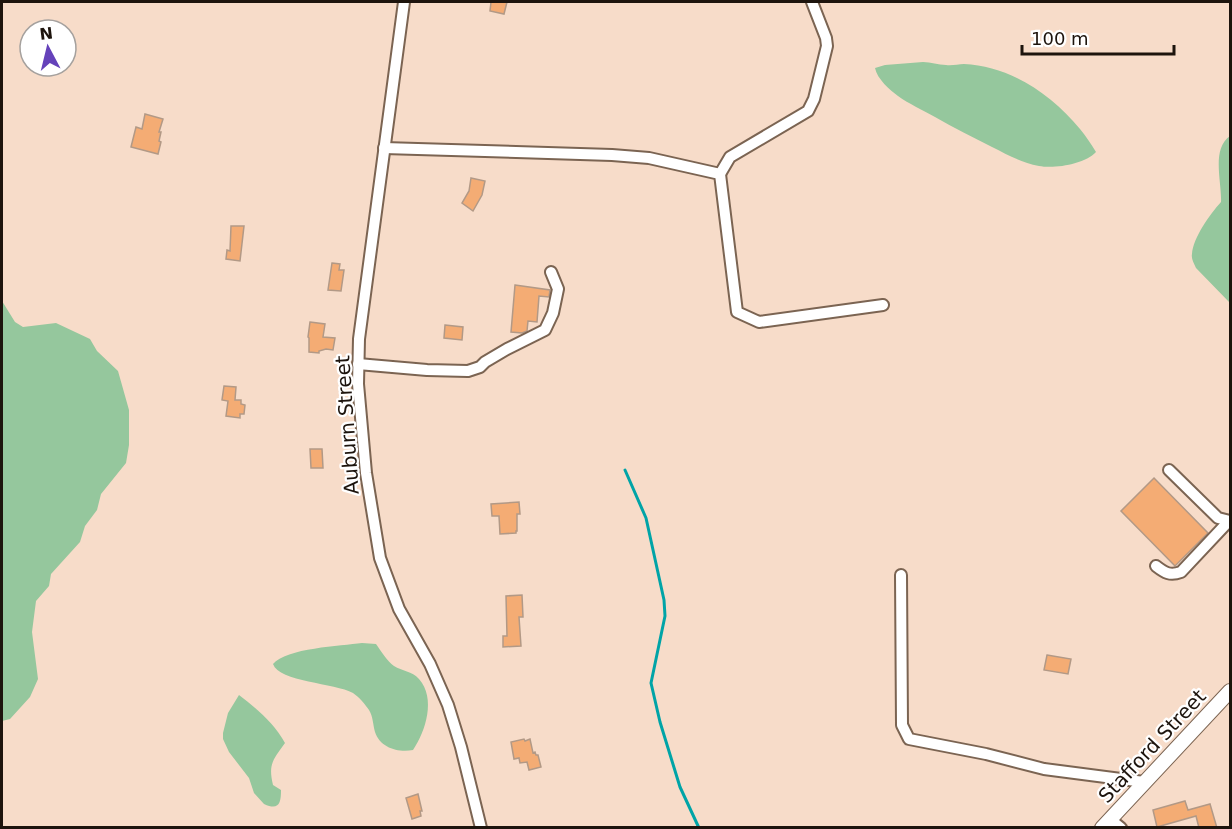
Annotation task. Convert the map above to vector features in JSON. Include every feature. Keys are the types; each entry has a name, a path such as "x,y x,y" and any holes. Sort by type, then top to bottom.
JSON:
{"main road":[{"name":"Stafford Street","path":"1111,825 1144,782 1230,691"}],"street":[{"name":"Auburn Street","path":"404,2 364,294 359,339 359,407 366,473 380,558 399,609 430,664 448,705 482,828"},
{"path":"812,2 827,46 814,99 808,111 730,157 720,174 737,312 759,322 883,304"},
{"path":"384,148 612,155 648,159 720,174"},
{"path":"358,364 447,371 468,371 480,367 507,349 545,330 553,313 558,289 551,272"},
{"path":"1156,566 1166,574 1174,575 1181,572 1230,521 1218,518 1169,470"},
{"path":"901,575 902,725 909,739 986,754 1044,769 1144,782"}],"green space":[{"path":"923,62 981,66 1013,76 1056,104 1080,129 1096,152 1085,160 1061,166 1046,167 1021,161 902,99 884,84 875,68"},
{"path":"1230,136 1230,303 1196,268 1192,256 1199,234 1221,202 1219,157 1224,142"},
{"path":"2,301 15,322 23,327 56,323 90,339 97,351 118,371 129,410 129,445 126,463 101,494 97,510 85,526 80,542 51,574 49,586 36,601 32,632 38,679 30,697 10,719 2,721"},
{"path":"362,643 376,644 391,664 416,676 424,687 427,695 427,714 422,734 413,750 396,750 381,742 375,732 369,710 353,693 286,675 277,670 273,664 289,654 301,651"},
{"path":"239,695 259,711 285,743 271,767 273,785 281,790 280,802 273,807 264,804 254,793 249,778 229,752 223,739 228,713"}],"building":[{"path":"491,2 507,2 504,14 490,11"},
{"path":"145,114 163,119 159,132 161,132 159,141 161,142 158,154 131,147 136,127 142,129"},
{"path":"471,178 485,181 482,195 473,211 462,203 469,191"},
{"path":"231,226 244,226 240,261 226,259 227,250 230,251"},
{"path":"332,263 340,264 339,270 344,270 341,291 328,290"},
{"path":"515,285 550,290 549,297 539,296 537,322 528,321 527,331 522,333 511,332"},
{"path":"310,322 325,324 323,337 335,338 333,350 326,349 319,353 309,352"},
{"path":"445,325 463,327 462,340 444,338"},
{"path":"224,386 236,387 235,400 241,400 241,404 245,405 244,414 240,414 240,418 226,416 228,401 222,400"},
{"path":"310,449 322,449 323,468 311,468"},
{"path":"1154,478 1208,533 1175,566 1121,511"},
{"path":"519,502 520,514 517,514 516,533 500,534 499,516 492,516 491,504"},
{"path":"522,595 523,617 519,617 521,646 503,647 503,636 507,636 506,596"},
{"path":"1047,655 1071,659 1068,674 1044,670"},
{"path":"524,739 525,741 530,739 533,753 538,755 541,767 529,770 527,762 520,763 519,758 514,759 511,742"},
{"path":"418,794 421,816 412,819 406,798"},
{"path":"1185,801 1188,810 1210,804 1217,828 1199,828 1196,816 1157,827 1153,810"}],"waterway":[{"path":"625,470 646,518 664,600 665,616 651,683 660,722 680,787 699,828"}]}
